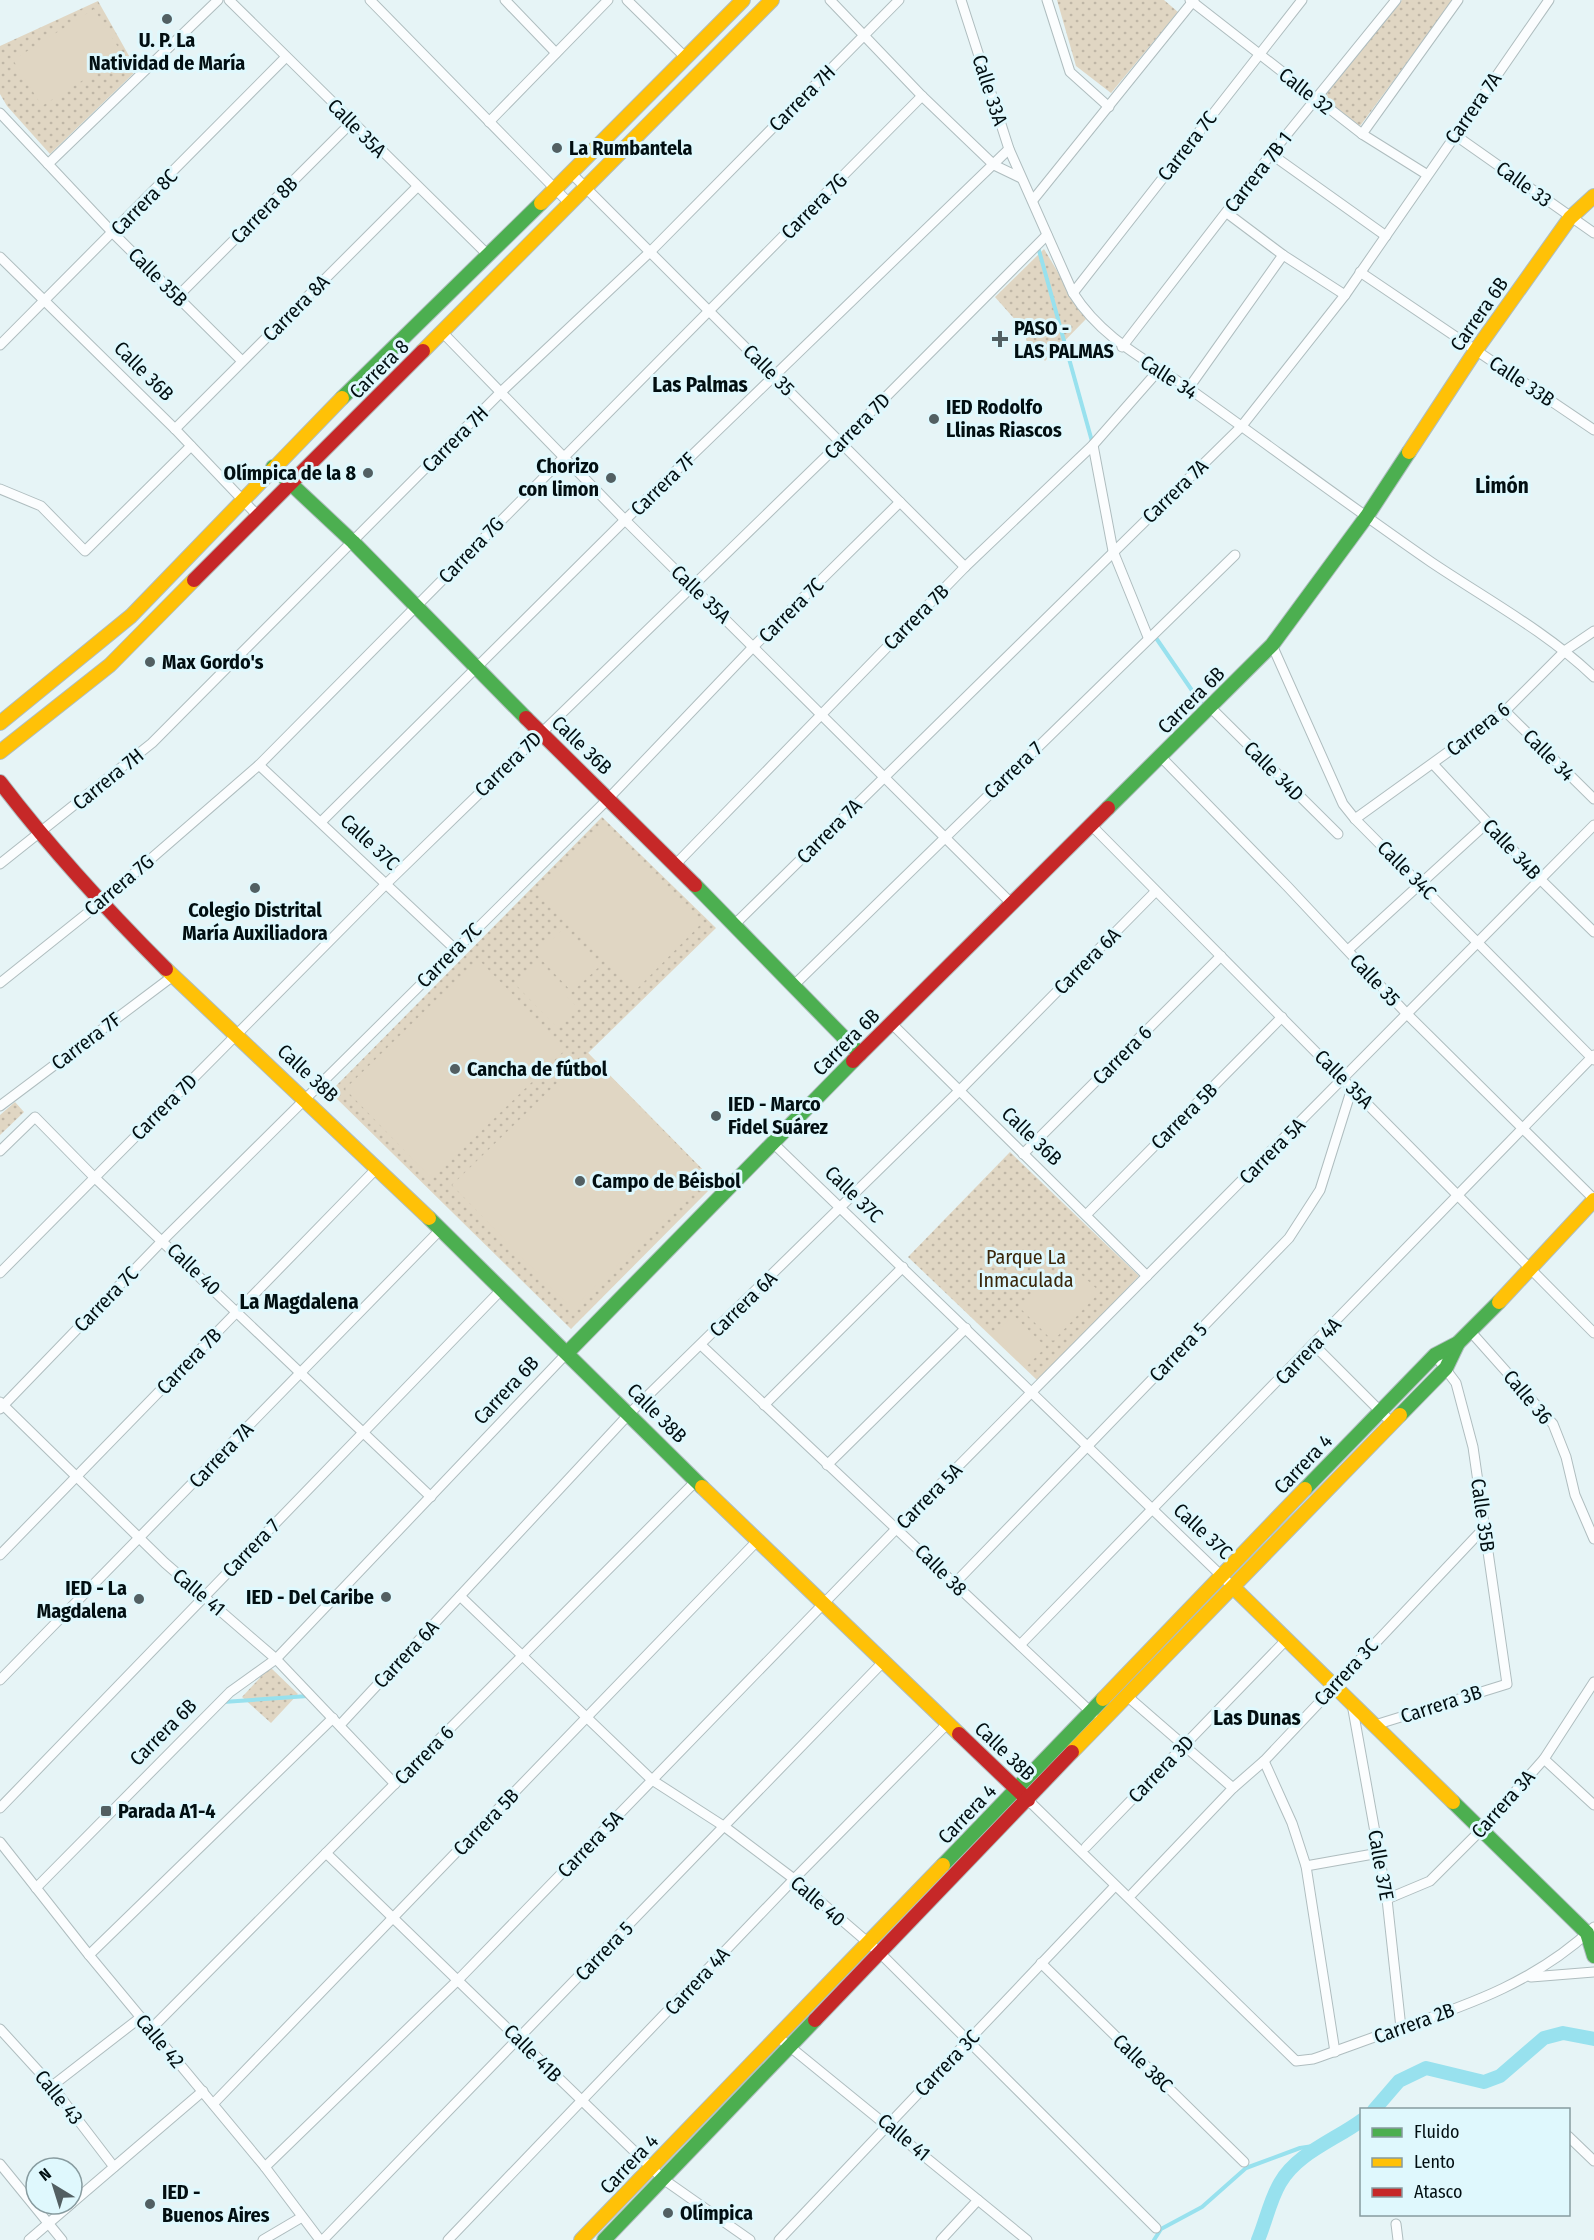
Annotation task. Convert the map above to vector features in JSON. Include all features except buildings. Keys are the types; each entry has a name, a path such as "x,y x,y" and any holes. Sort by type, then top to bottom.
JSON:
{"street":[{"path":"48,164 218,0"},
{"name":"Calle 35A","path":"228,0 417,188 487,254"},
{"path":"370,0 570,204"},
{"path":"506,0 556,53"},
{"path":"489,122 608,0"},
{"path":"627,0 686,58"},
{"name":"Carrera 8","path":"0,723 130,616 273,467 487,254 556,190 743,0"},
{"name":"Carrera 8","path":"0,752 110,665 772,0"},
{"path":"830,0 922,96 994,165 1022,178"},
{"name":"Carrera 7H","path":"0,864 152,743 502,391 651,251 899,0"},
{"name":"Calle 33A","path":"961,0 1009,149 1022,178"},
{"path":"1047,0 1070,72 1109,107"},
{"name":"Carrera 7C","path":"1073,293 1302,0"},
{"name":"Carrera 7B 1","path":"1122,347 1271,154 1396,0"},
{"path":"1362,134 1458,0"},
{"name":"Carrera 7A","path":"735,924 1241,427 1345,295 1426,174 1549,0"},
{"path":"1032,200 1192,1"},
{"name":"Calle 32","path":"1192,1 1362,134 1426,174"},
{"name":"Carrera 8C","path":"0,345 286,57"},
{"name":"Carrera 7G","path":"0,983 100,903 259,765 562,456 710,311 922,96"},
{"name":"Calle 35B","path":"0,113 113,233 242,361"},
{"name":"Carrera 8B","path":"177,296 351,123"},
{"name":"Calle 33","path":"1455,135 1594,233"},
{"name":"Carrera 7F","path":"321,822 478,669 625,520 1009,149"},
{"path":"1271,154 1386,236"},
{"name":"Calle 35","path":"572,174 965,567"},
{"name":"Calle 34","path":"1022,178 1073,293 1087,314 1122,347 1188,388 1479,594 1566,650 1594,678"},
{"name":"Carrera 8A","path":"175,429 417,188"},
{"name":"Carrera 6B","path":"36,1888 230,1692 276,1659 568,1352 860,1054 1272,645 1367,516 1476,350 1570,218 1594,196"},
{"path":"1227,213 1282,255 1345,295"},
{"name":"Carrera 7D","path":"0,1273 93,1176 386,884 841,442 1047,235"},
{"path":"1188,388 1282,255"},
{"name":"Calle 36B","path":"0,257 175,429 258,516"},
{"name":"Calle 33B","path":"1360,272 1594,430"},
{"name":"Calle 35A","path":"443,333 502,391 625,520 1012,904"},
{"name":"Carrera 7B","path":"675,865 820,713 965,567 1093,445 1158,371"},
{"path":"1093,445 1113,551 1149,637"},
{"path":"0,489 41,506 85,551 190,446"},
{"name":"Calle 36B","path":"273,467 354,542 540,732 735,924 860,1054"},
{"name":"Carrera 7C","path":"1,1405 163,1240 608,799 754,646 900,502"},
{"name":"Carrera 7","path":"793,986 1235,555"},
{"name":"Carrera 6","path":"1355,819 1505,711 1566,650 1594,631"},
{"name":"Calle 34C","path":"1272,645 1343,804 1355,819 1593,1057"},
{"name":"Calle 34D","path":"1210,707 1338,834"},
{"name":"Calle 34","path":"1505,711 1594,799"},
{"name":"Calle 35","path":"1161,757 1407,1014 1594,1200"},
{"name":"Calle 34B","path":"1433,764 1541,880 1594,932"},
{"name":"Calle 37C","path":"259,765 455,949"},
{"name":"Calle 38B","path":"0,782 40,834 100,903 173,976 306,1098 568,1352 696,1481 1296,2061"},
{"path":"1347,950 1488,823"},
{"name":"Carrera 5A","path":"265,2167 459,1979 825,1604 897,1527 1034,1392 1594,825"},
{"name":"Calle 35A","path":"1092,826 1594,1333"},
{"name":"Carrera 6A","path":"89,1955 337,1721 460,1596 630,1413 958,1092 1155,892"},
{"name":"Carrera 6","path":"1023,1154 1221,956"},
{"name":"Carrera 7F","path":"0,1107 173,976"},
{"name":"Carrera 5B","path":"1086,1215 1282,1017"},
{"name":"Calle 36B","path":"891,1023 958,1092 1147,1276"},
{"name":"Carrera 4A","path":"1020,1645 1593,1057"},
{"name":"Carrera 5","path":"954,1584 1289,1238 1320,1190 1352,1088"},
{"name":"Calle 40","path":"0,1151 35,1117 93,1176 238,1311 431,1497"},
{"name":"Calle 37C","path":"773,1143 1034,1392 1286,1640 1591,1930 1594,1956"},
{"name":"Carrera 7B","path":"0,1555 377,1168"},
{"name":"Carrera 4","path":"604,2240 879,1952 1023,1795 1090,1711 1435,1355 1458,1343 1471,1332 1594,1200"},
{"name":"Carrera 7A","path":"0,1680 441,1229"},
{"path":"764,1405 903,1267"},
{"name":"Carrera 7","path":"0,1808 502,1289"},
{"path":"827,1465 966,1328"},
{"name":"Calle 36","path":"1471,1332 1553,1424 1566,1457 1575,1495 1594,1539"},
{"name":"Carrera 4","path":"581,2240 867,1943 1102,1721 1234,1588 1446,1368 1458,1343"},
{"name":"Calle 38","path":"701,1345 1102,1721"},
{"path":"1314,1345 1392,1423"},
{"name":"Calle 35B","path":"1435,1355 1456,1383 1473,1447 1507,1684"},
{"name":"Calle 41","path":"1,1405 139,1538 276,1659 395,1784"},
{"name":"Carrera 6","path":"151,2029 696,1481"},
{"name":"Carrera 3C","path":"1132,1894 1233,1788 1264,1761 1333,1685 1484,1528"},
{"name":"Carrera 5B","path":"213,2104 758,1540"},
{"name":"Calle 40","path":"460,1596 652,1780 725,1827 794,1879 879,1952 1156,2228"},
{"name":"Carrera 3D","path":"1086,1848 1286,1640"},
{"name":"Carrera 5","path":"321,2240 884,1661"},
{"name":"Carrera 3B","path":"1375,1725 1507,1684"},
{"name":"Carrera 3A","path":"1387,1899 1430,1881 1483,1828 1544,1759 1594,1684"},
{"path":"1127,1696 1233,1788"},
{"name":"Calle 37E","path":"1352,1703 1387,1899 1401,2028"},
{"name":"Carrera 4A","path":"448,2240 794,1879 948,1723"},
{"path":"1544,1759 1594,1805"},
{"path":"1264,1761 1292,1823 1306,1866 1335,2052"},
{"name":"Calle 42","path":"2,1848 265,2167 321,2240"},
{"name":"Calle 41B","path":"326,1853 459,1979 517,2039 663,2179 750,2240"},
{"path":"1306,1866 1379,1853"},
{"name":"Carrera 3C","path":"779,2240 1115,1886"},
{"name":"Carrera 2B","path":"1296,2061 1335,2052 1433,2019 1529,1977 1591,1930"},
{"name":"Calle 38C","path":"1041,1963 1244,2162"},
{"name":"Carrera 2B","path":"1529,1977 1594,1972"},
{"path":"52,2086 141,2017"},
{"name":"Calle 43","path":"0,2029 52,2086 114,2167"},
{"name":"Calle 41","path":"778,2037 888,2124 1028,2240"},
{"path":"84,2193 202,2091"},
{"path":"1570,2137 1594,2161"},
{"path":"0,2163 62,2240"},
{"path":"941,2240 978,2200"},
{"path":"29,2240 57,2216"},
{"path":"263,2240 302,2217"},
{"path":"1396,2224 1398,2240"}],"green space":[{"path":"1057,0 1164,0 1178,12 1111,93 1076,66"},
{"path":"1402,0 1453,0 1360,126 1319,101"},
{"path":"98,1 137,70 50,154 7,106 0,94 0,46"},
{"path":"94,9 123,55 42,106 13,60"},
{"path":"1044,249 1086,319 1045,361 1026,340 1027,333 995,297"},
{"path":"602,817 716,928 588,1053 716,1183 571,1329 330,1092"},
{"path":"605,825 703,922 635,991 537,894"},
{"path":"563,929 599,967 572,992 536,954"},
{"name":"Cancha de fútbol","path":"478,959 566,1049 432,1179 345,1089"},
{"path":"538,965 579,1009 558,1029 516,985"},
{"name":"Campo de Béisbol","path":"588,1053 708,1177 572,1309 452,1185"},
{"path":"15,1102 24,1112 0,1135 0,1115"},
{"name":"Parque La Inmaculada","path":"1010,1152 1139,1276 1038,1381 908,1257"},
{"path":"1067,1261 1100,1292 1053,1341 1020,1308"},
{"path":"1013,1315 1046,1347 1027,1366 994,1335"},
{"path":"270,1667 298,1694 271,1723 242,1697"}],"waterway":[{"path":"1038,247 1093,445"},
{"path":"1154,635 1204,708"},
{"path":"223,1702 308,1696"},
{"path":"1376,2108 1399,2081 1426,2068 1484,2082 1500,2076 1544,2038 1563,2033 1594,2039"},
{"path":"1258,2240 1273,2196 1287,2172 1306,2155 1360,2121"},
{"path":"1154,2240 1161,2229 1202,2207 1246,2168 1300,2148 1326,2144"}],"traffic: fast":[{"path":"342,398 541,203"},
{"path":"1108,808 1272,645 1367,516 1409,452"},
{"path":"273,467 353,542 526,718"},
{"path":"695,885 860,1054"},
{"path":"568,1352 853,1061"},
{"path":"429,1218 702,1487"},
{"path":"1305,1489 1435,1355 1458,1343 1499,1302"},
{"path":"1400,1415 1446,1368 1458,1343"},
{"path":"943,1865 1103,1699"},
{"path":"1453,1802 1587,1933 1594,1956"},
{"path":"604,2240 815,2020"}],"traffic: slow":[{"path":"541,203 743,0"},
{"path":"423,351 772,0"},
{"path":"1409,452 1476,350 1570,218 1594,196"},
{"path":"0,723 131,616 342,398"},
{"path":"0,752 110,665 194,580"},
{"path":"166,969 429,1218"},
{"path":"1499,1302 1594,1200"},
{"path":"1072,1752 1400,1415"},
{"path":"702,1487 959,1734"},
{"path":"1103,1699 1305,1489"},
{"path":"1234,1588 1453,1802"},
{"path":"581,2240 943,1865"}],"traffic: jam":[{"path":"194,580 423,351"},
{"path":"526,718 695,885"},
{"path":"0,782 80,879 166,969"},
{"path":"853,1061 1108,808"},
{"path":"959,1734 1028,1800"},
{"path":"815,2020 1072,1752"}],"place":[{"name":"U. P. La Natividad de María","path":"167,19"},
{"name":"La Rumbantela","path":"557,148"},
{"name":"PASO - LAS PALMAS","path":"1000,339"},
{"name":"IED Rodolfo Llinas Riascos","path":"934,419"},
{"name":"Olímpica de la 8","path":"368,473"},
{"name":"Chorizo con limon","path":"611,478"},
{"name":"Max Gordo's","path":"150,662"},
{"name":"Colegio Distrital María Auxiliadora","path":"255,888"},
{"name":"Cancha de fútbol","path":"455,1069"},
{"name":"IED - Marco Fidel Suárez","path":"716,1116"},
{"name":"Campo de Béisbol","path":"580,1181"},
{"name":"IED - Del Caribe","path":"386,1597"},
{"name":"IED - La Magdalena","path":"139,1599"},
{"name":"Parada A1-4","path":"106,1811"},
{"name":"IED - Buenos Aires","path":"150,2204"},
{"name":"Olímpica","path":"668,2213"}],"district":[{"name":"Las Palmas","path":"700,385"},
{"name":"Limón","path":"1502,486"},
{"name":"La Magdalena","path":"299,1302"},
{"name":"Las Dunas","path":"1257,1718"}]}
